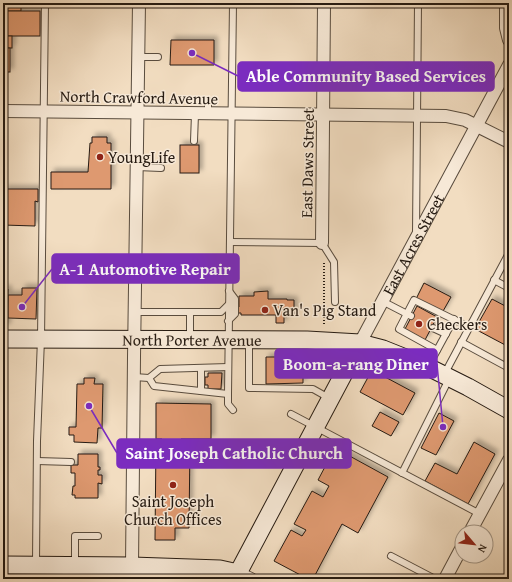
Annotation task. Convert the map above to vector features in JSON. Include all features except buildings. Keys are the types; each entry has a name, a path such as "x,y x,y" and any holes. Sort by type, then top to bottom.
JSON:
{"main road":[{"name":"North Porter Avenue","path":"3,339 307,340 360,343 383,349 428,367 509,410"},
{"name":"East Acres Street","path":"239,576 330,398 360,343"},
{"path":"3,565 132,566 220,569 239,576"}],"street":[{"path":"132,566 139,3"},
{"name":"East Daws Street","path":"322,243 324,3"},
{"path":"506,3 506,28 509,40"},
{"name":"East Acres Street","path":"360,343 509,65"},
{"name":"North Crawford Avenue","path":"3,111 417,116 456,118 477,124 509,142"},
{"path":"474,524 509,460"},
{"path":"445,579 454,562"}],"lane":[{"path":"36,565 37,461 41,339 45,3"},
{"path":"233,3 228,305 228,404 233,410"},
{"path":"416,239 418,3"},
{"path":"138,57 158,57"},
{"path":"208,101 208,114"},
{"path":"194,141 195,114"},
{"path":"137,167 161,168"},
{"path":"230,242 322,243 334,262 335,302"},
{"path":"402,473 461,342 509,253"},
{"path":"494,280 509,288"},
{"path":"228,321 235,314 235,300 229,291"},
{"path":"437,350 399,329 409,315 414,300 469,327"},
{"path":"382,301 409,315"},
{"path":"134,312 221,312 228,305"},
{"path":"190,312 190,340"},
{"path":"428,367 454,319"},
{"path":"433,328 446,334"},
{"path":"249,340 249,388 313,389 330,398"},
{"path":"461,342 509,368"},
{"path":"134,377 149,378 160,369 228,367"},
{"path":"201,368 201,391"},
{"path":"149,378 154,386 228,394"},
{"path":"291,414 480,514"},
{"path":"37,461 71,462"},
{"path":"75,565 75,536 98,536"},
{"path":"391,556 435,579"}],"path":[{"path":"322,243 324,262 324,324"}],"place":[{"name":"Able Community Based Services","path":"192,53"},
{"name":"YoungLife","path":"100,157"},
{"name":"A-1 Automotive Repair","path":"22,307"},
{"name":"Van's Pig Stand","path":"265,310"},
{"name":"Checkers","path":"419,324"},
{"name":"Saint Joseph Catholic Church","path":"89,406"},
{"name":"Boom-a-rang Diner","path":"443,427"},
{"name":"Saint Joseph Church Offices","path":"173,485"}]}
